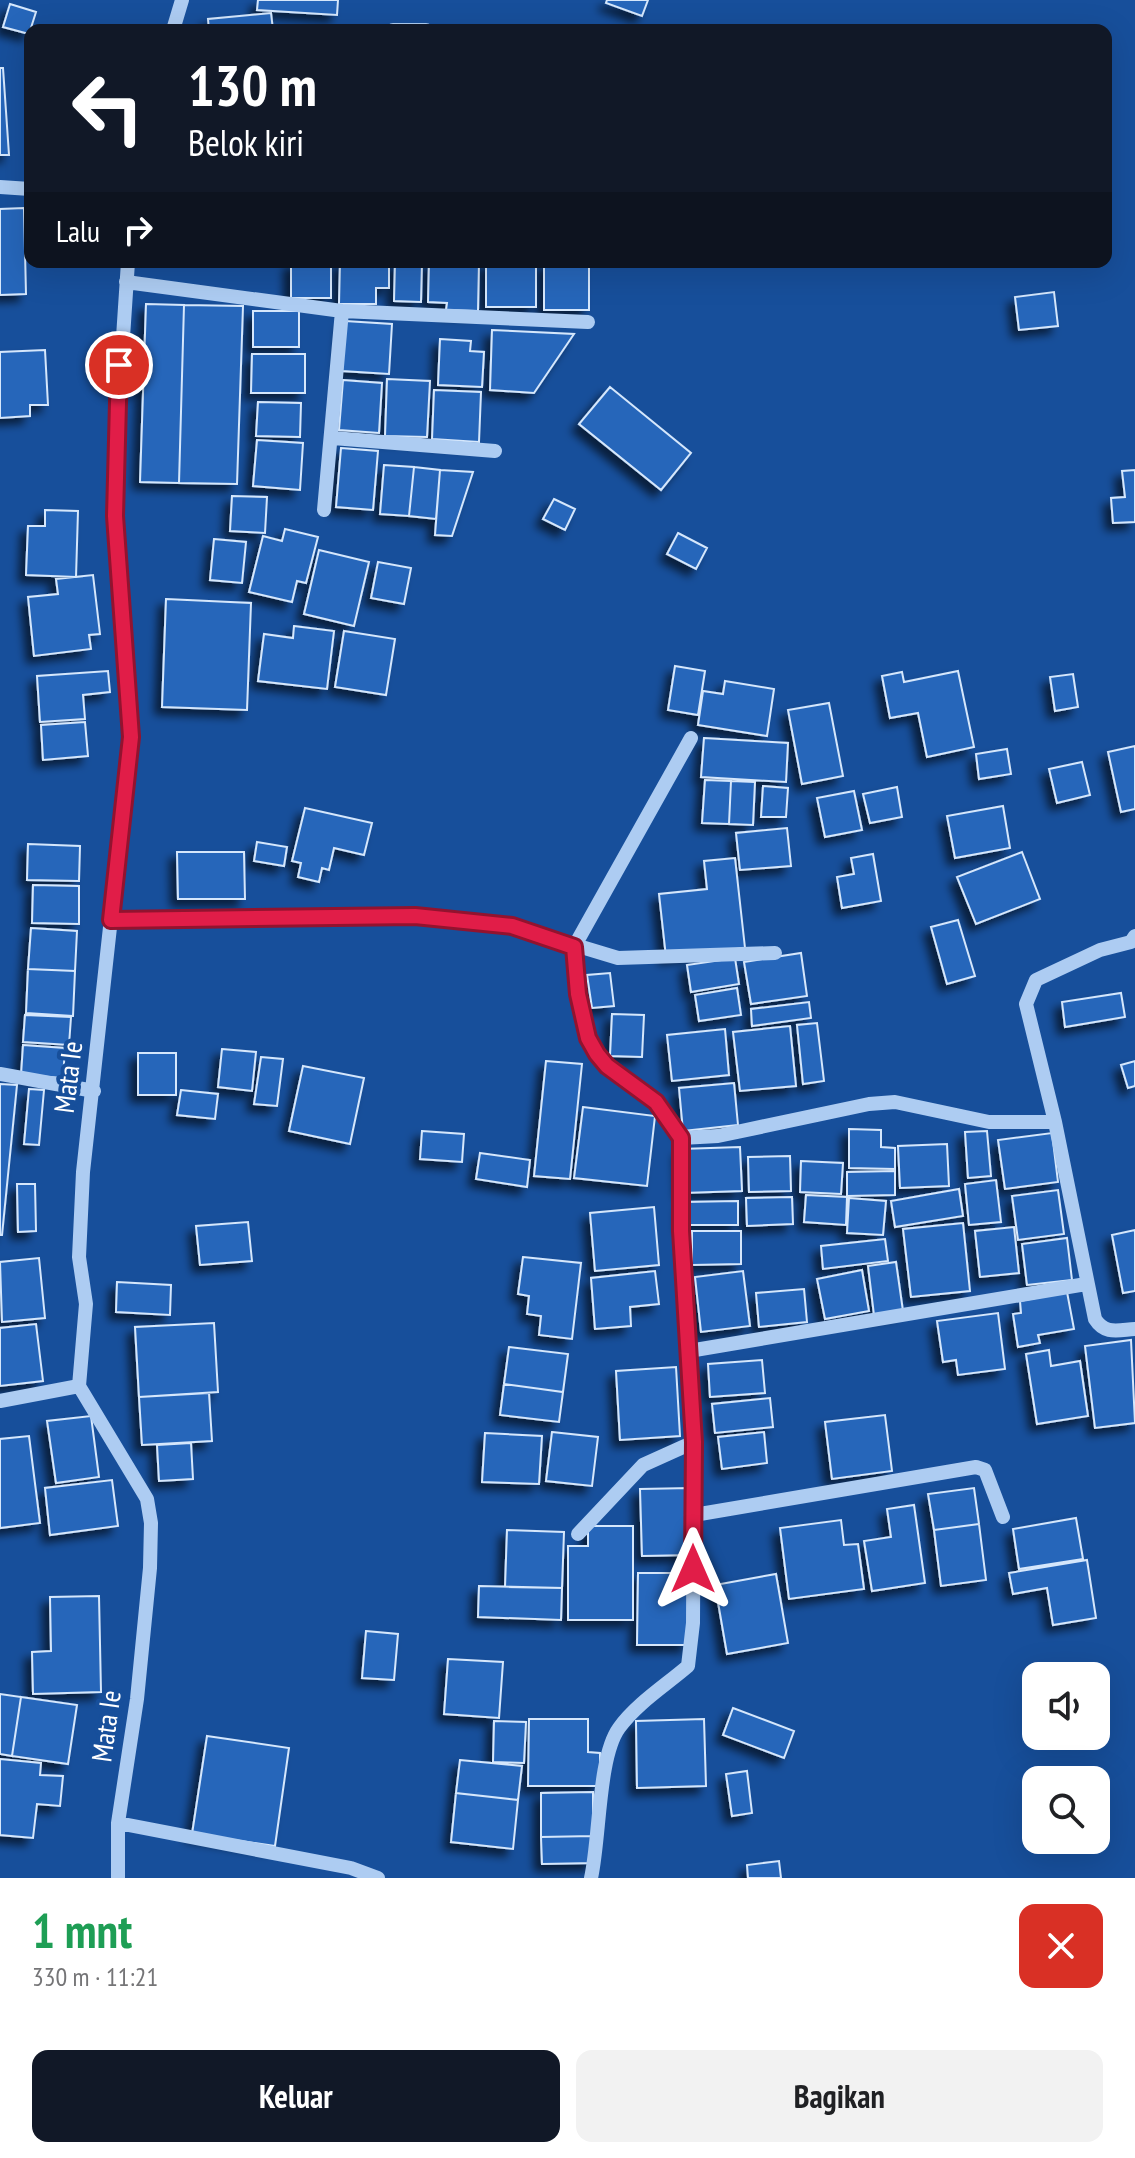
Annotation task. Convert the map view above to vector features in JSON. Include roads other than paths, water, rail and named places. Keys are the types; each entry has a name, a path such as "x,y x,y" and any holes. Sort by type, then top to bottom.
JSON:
{"street":[{"path":"175,24 182,0"},
{"path":"0,187 24,189"},
{"name":"Mata Ie","path":"118,1878 118,1823 137,1699 150,1568 151,1523 147,1499 79,1386 86,1304 79,1257 83,1172 131,737 114,473 127,268"},
{"path":"126,282 342,311 588,322"},
{"path":"324,510 333,438 342,311"},
{"path":"333,438 495,451"},
{"path":"591,1878 599,1841 605,1758 614,1738 619,1728 645,1702 688,1666 693,1623 694,1442 681,1231 681,1138 656,1102 607,1066 588,1038 578,994 574,947 691,738"},
{"path":"111,920 415,916 512,926 618,958 648,960 775,953"},
{"path":"1135,936 1131,942 1100,950 1036,980 1026,1004 1055,1122 1086,1284 1101,1328 1110,1331 1135,1329"},
{"path":"0,1074 94,1091"},
{"path":"681,1138 718,1136 869,1104 895,1102 989,1122 1055,1122"},
{"path":"689,1351 1086,1284"},
{"path":"0,1401 79,1386"},
{"path":"578,1534 643,1465 694,1442"},
{"path":"694,1515 976,1467 985,1470 1003,1517"},
{"path":"118,1823 351,1868 378,1878"}]}
